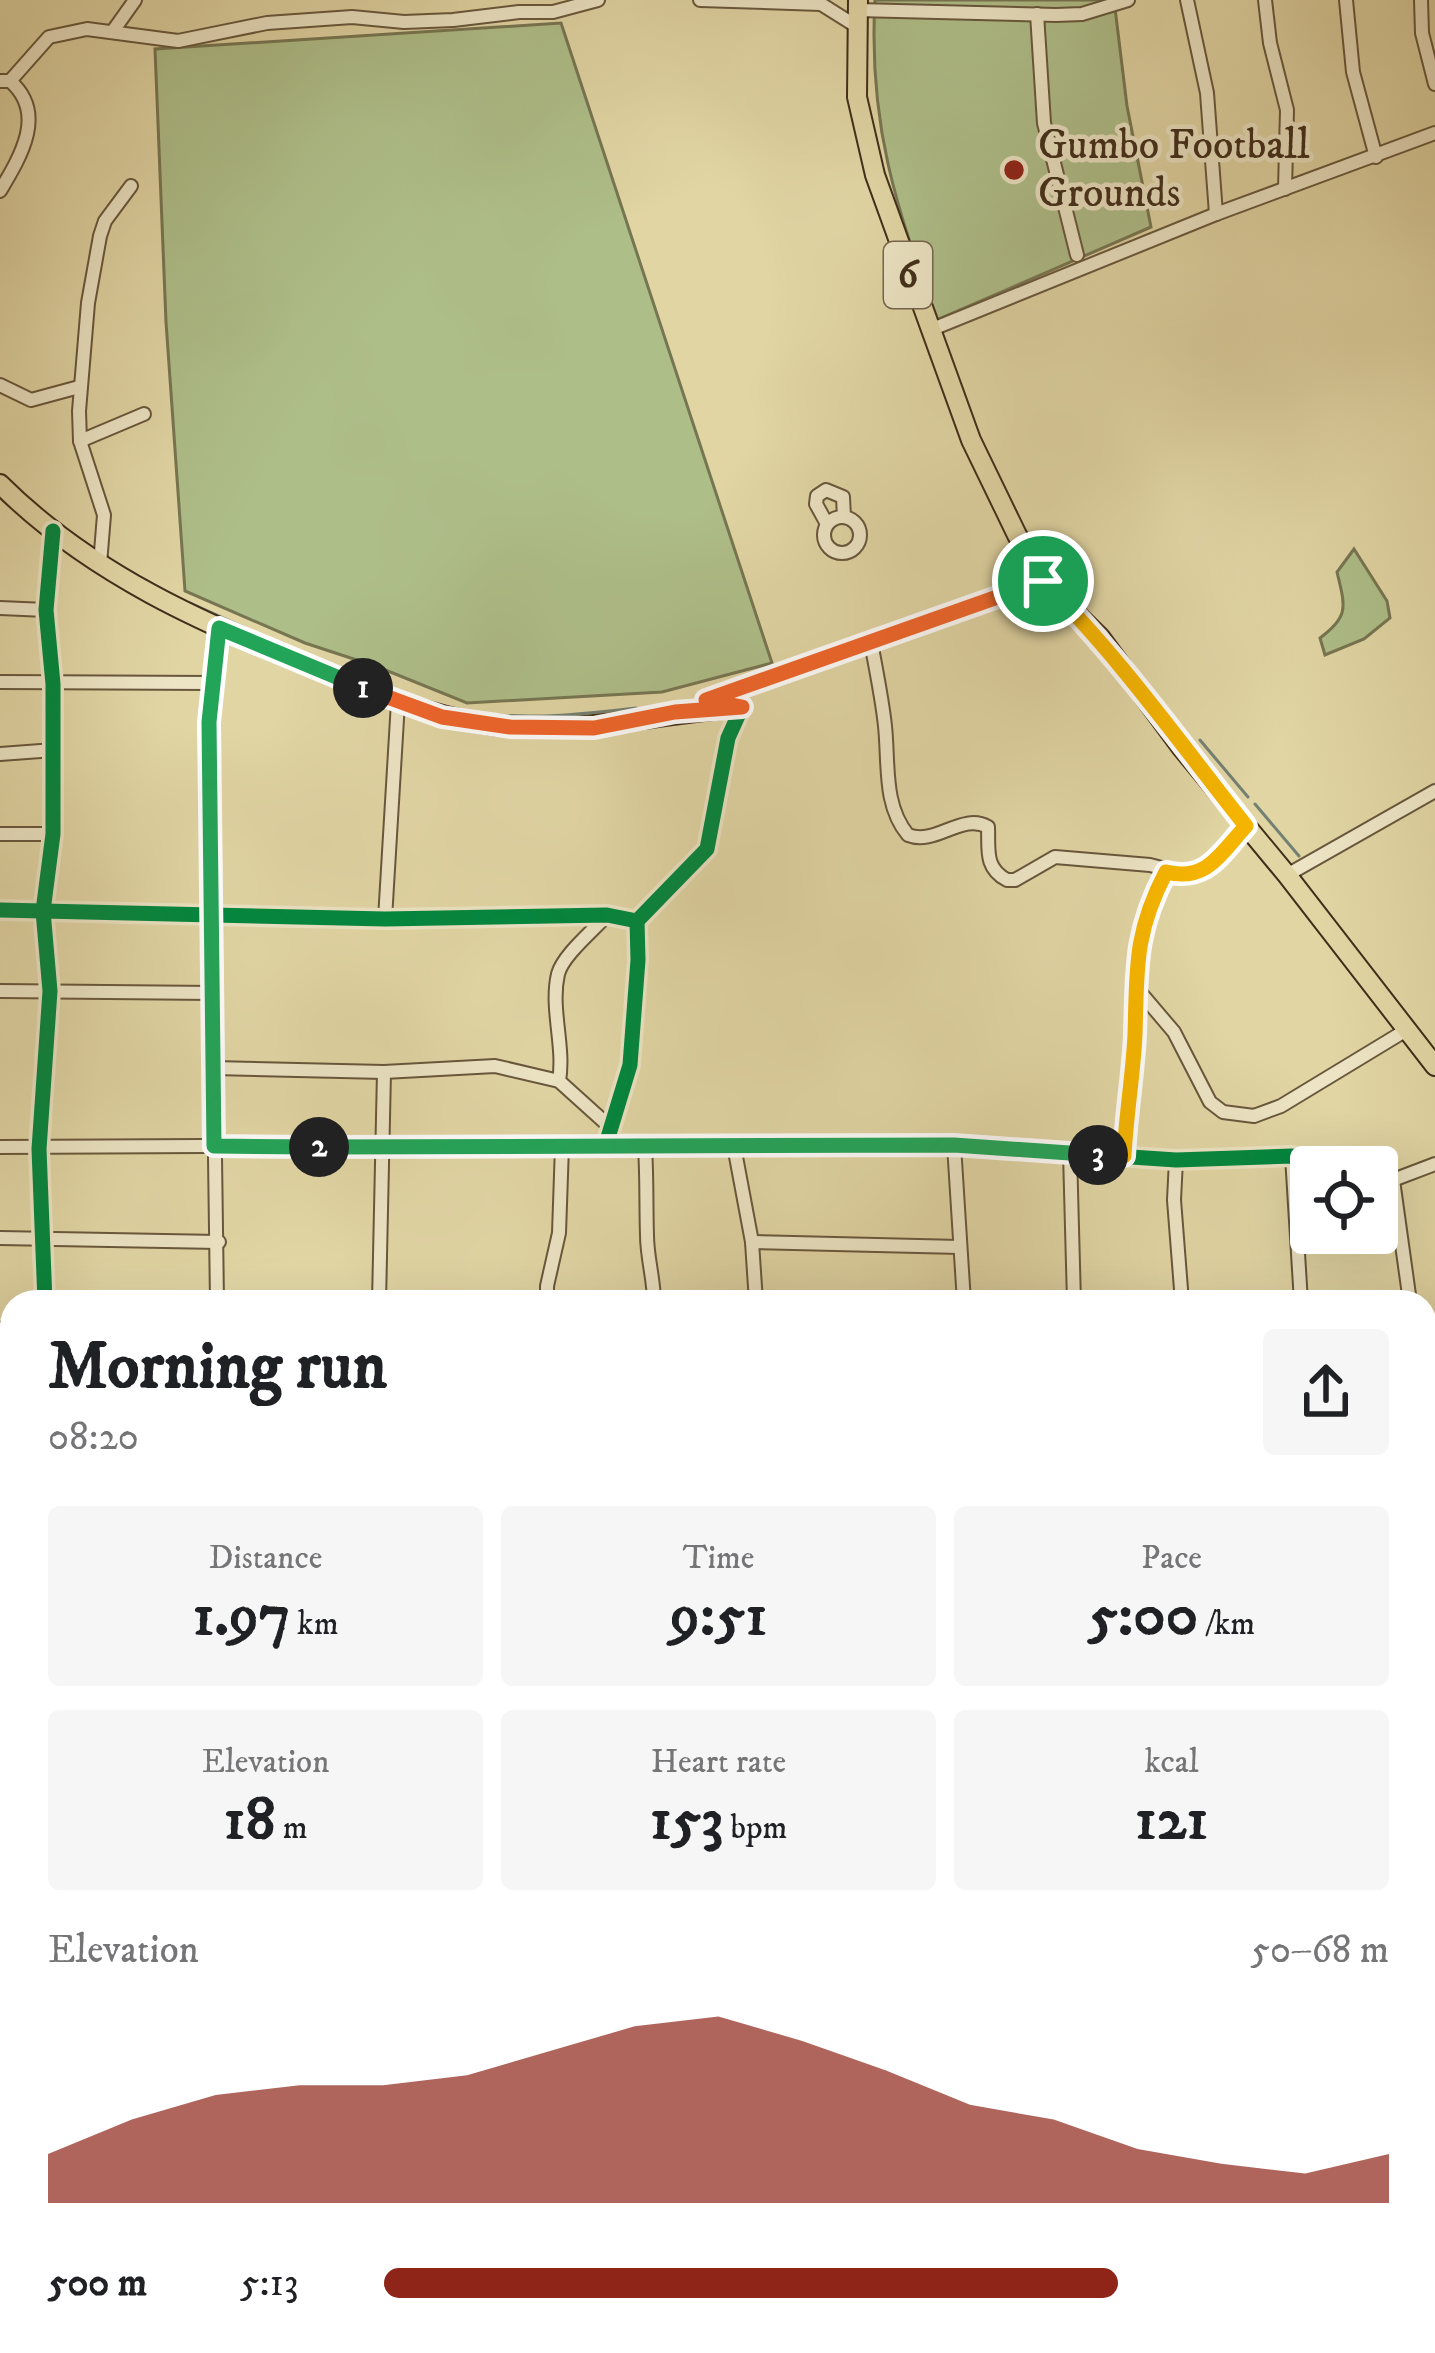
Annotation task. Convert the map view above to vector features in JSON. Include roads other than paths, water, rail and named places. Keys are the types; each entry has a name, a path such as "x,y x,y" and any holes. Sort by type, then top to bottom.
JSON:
{"main road":[{"name":"6","path":"857,12 857,98 892,228 971,440 1043,581"},
{"path":"0,484 53,531 170,605 398,702 461,721 594,728 675,712 742,707"},
{"path":"742,707 706,700 1043,581 1100,637 1136,689 1435,1066"}],"street":[{"path":"112,32 135,0"},
{"path":"350,0 352,17"},
{"path":"0,191 30,124 28,99 5,81 49,37 87,29 178,41 267,23 352,17 453,20 553,12 598,0"},
{"path":"700,0 826,2 857,12 1037,14 1082,14 1128,0"},
{"path":"1187,0 1207,94 1216,214"},
{"path":"1265,0 1287,110 1285,189"},
{"path":"1346,0 1353,72 1376,158"},
{"path":"1421,0 1421,33 1435,84"},
{"path":"1037,14 1044,123 1077,255"},
{"path":"930,330 1216,214 1435,134"},
{"path":"100,564 104,515 80,442 79,387 100,236 105,220 130,186"},
{"path":"0,385 32,400 79,387"},
{"path":"80,442 145,414"},
{"path":"826,524 844,517 856,523 857,545 848,552 836,553 827,546 817,496 826,490 843,497 844,517"},
{"path":"45,1290 39,1149 50,991 43,911 53,834 53,684 46,610 53,531"},
{"path":"0,608 46,610"},
{"path":"217,1290 209,722 219,628"},
{"path":"871,642 891,802 896,821 908,835 928,838 970,822 983,823 988,834 986,855 1007,880 1054,857 1150,866 1184,876 1203,871 1246,826"},
{"path":"0,682 213,683"},
{"path":"386,919 398,702"},
{"path":"606,1144 630,1065 637,921 706,849 728,739 742,707"},
{"path":"0,754 54,750"},
{"path":"1287,874 1435,791"},
{"path":"0,834 53,834"},
{"path":"1124,1156 1142,924 1166,872"},
{"path":"0,910 386,919 607,915 637,921"},
{"path":"559,1081 558,970 607,915"},
{"path":"1134,985 1174,1032 1210,1102 1223,1112 1254,1116 1281,1106 1408,1029"},
{"path":"0,991 214,993"},
{"path":"213,1068 385,1072 495,1066 559,1081 610,1127"},
{"path":"379,1290 385,1072"},
{"path":"0,1147 954,1145 1176,1160 1290,1156"},
{"path":"954,1145 963,1290"},
{"path":"547,1290 559,1233 562,1146"},
{"path":"734,1146 752,1242 755,1290"},
{"path":"645,1148 646,1239 654,1290"},
{"path":"1070,1153 1074,1290"},
{"path":"1176,1160 1181,1290"},
{"path":"1398,1178 1435,1164"},
{"path":"1398,1210 1408,1290"},
{"path":"0,1238 219,1242"},
{"path":"752,1242 960,1247"},
{"path":"1298,1254 1300,1290"}],"waterway":[{"path":"190,603 246,628"},
{"path":"272,640 404,694 459,710 542,716 636,708"},
{"path":"1200,740 1248,797"},
{"path":"1255,804 1299,856"}],"place":[{"name":"Gumbo Football Grounds","path":"1014,170"}]}
